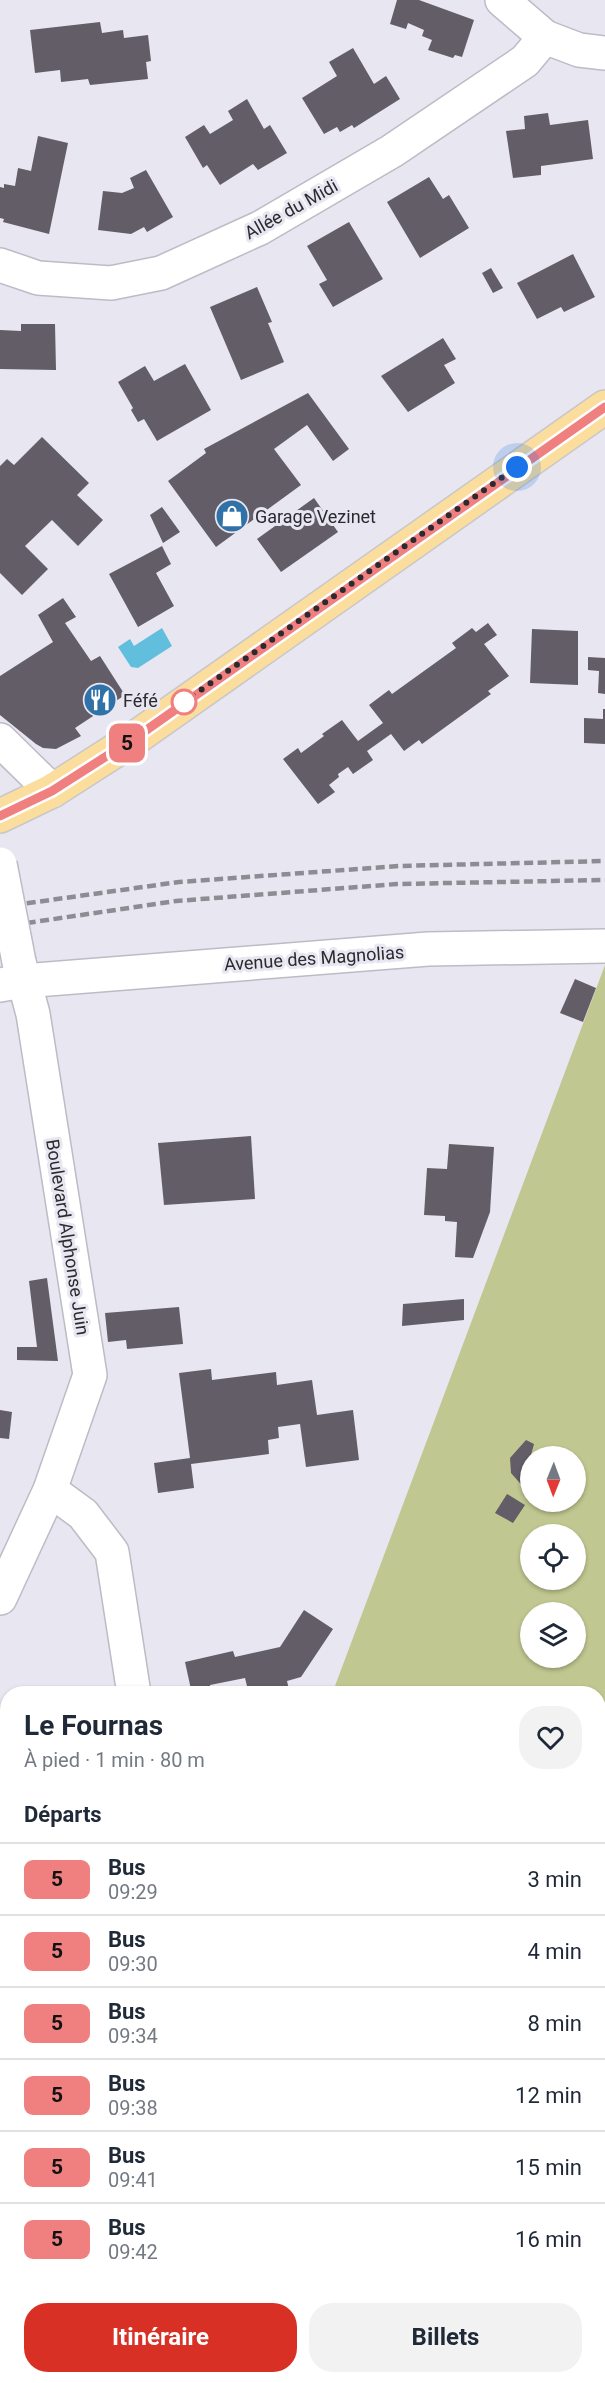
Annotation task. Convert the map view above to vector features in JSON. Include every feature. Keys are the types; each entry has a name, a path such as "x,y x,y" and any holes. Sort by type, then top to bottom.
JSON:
{"main road":[{"path":"0,816 52,791 138,736 605,407"}],"street":[{"path":"502,0 544,37 579,50 605,53"},
{"name":"Allée du Midi","path":"0,266 38,278 111,283 161,273 261,228 392,152 525,61 544,37"},
{"path":"0,740 52,791"},
{"name":"Boulevard Alphonse Juin","path":"0,864 14,976 33,1014 90,1375 50,1490 0,1598"},
{"name":"Avenue des Magnolias","path":"14,976 428,949 605,946"},
{"path":"50,1490 83,1514 112,1552 133,1686"}],"green space":[{"path":"605,965 605,1686 335,1686"}],"water":[{"path":"162,628 172,646 138,668 131,667 118,647 130,639 134,646"}],"building":[{"path":"397,0 419,0 474,20 462,57 455,55 453,58 428,50 432,40 422,36 424,30 408,23 406,29 390,24"},
{"path":"100,22 102,33 123,30 124,38 148,35 151,61 146,62 148,79 90,85 88,79 61,82 60,70 35,73 30,30"},
{"path":"353,48 374,84 386,76 400,99 354,128 352,125 340,132 337,127 324,134 302,98 337,76 329,62"},
{"path":"247,99 264,129 270,125 287,153 258,170 253,164 220,185 207,165 203,168 185,137 204,125 210,134 233,120 228,111"},
{"path":"548,113 550,125 588,120 593,159 541,166 541,175 513,178 506,131 525,129 524,116"},
{"path":"38,136 68,143 49,234 3,222 4,219 0,218 0,187 4,188 4,184 15,186 18,168 31,171"},
{"path":"146,170 173,217 147,232 144,227 131,234 98,230 103,191 122,193 134,188 130,178"},
{"path":"429,177 443,199 449,195 469,228 420,258 387,202"},
{"path":"349,222 383,279 333,307 319,284 327,280 307,246"},
{"path":"573,254 595,297 564,312 561,307 537,319 517,283"},
{"path":"491,268 503,288 493,293 482,273"},
{"path":"257,287 272,322 268,323 284,362 241,380 210,307"},
{"path":"21,324 55,324 56,370 0,369 0,330 21,331"},
{"path":"443,338 456,359 444,365 455,383 408,412 381,376"},
{"path":"185,364 211,410 157,441 144,419 138,422 118,382 145,366 154,381"},
{"path":"308,393 349,449 333,461 307,425 274,449 301,485 216,547 168,481 206,453 204,449"},
{"path":"42,437 89,483 77,495 103,520 78,546 52,520 25,546 48,569 22,595 0,573 0,466 7,459 14,465"},
{"path":"314,498 338,532 281,572 257,539"},
{"path":"162,507 180,532 163,543 150,515"},
{"path":"162,546 171,564 156,573 174,606 138,627 109,574"},
{"path":"63,598 76,617 65,623 91,661 100,656 125,695 75,728 81,736 56,749 43,748 0,715 0,676 53,642 38,615"},
{"path":"488,623 497,635 484,644 509,676 488,691 491,694 422,744 419,740 404,751 391,734 367,751 373,760 353,774 348,767 338,774 339,777 329,785 335,792 318,804 283,759 298,748 301,753 342,720 358,741 383,723 369,705 389,690 392,694 456,648 452,643 472,628 476,632"},
{"path":"532,629 578,631 578,685 530,683"},
{"path":"588,657 605,658 605,694 598,693 599,671 588,670"},
{"path":"603,709 605,709 605,744 584,743 584,718 603,719"},
{"path":"575,979 596,988 583,1022 560,1013"},
{"path":"251,1136 255,1199 164,1205 158,1143"},
{"path":"449,1144 494,1147 490,1212 473,1258 455,1257 457,1222 445,1221 445,1216 424,1215 427,1168 447,1169"},
{"path":"47,1278 58,1361 17,1360 17,1347 37,1347 29,1281"},
{"path":"464,1299 464,1320 402,1326 403,1304"},
{"path":"179,1307 183,1344 127,1349 126,1340 108,1342 105,1313"},
{"path":"211,1369 212,1380 276,1372 277,1385 312,1380 317,1415 353,1410 359,1460 306,1467 300,1424 278,1427 279,1438 268,1440 269,1454 191,1464 194,1488 158,1493 154,1463 190,1458 179,1373"},
{"path":"0,1410 12,1412 9,1439 0,1438"},
{"path":"526,1440 534,1444 533,1446 521,1446"},
{"path":"520,1447 520,1483 511,1473 510,1458"},
{"path":"507,1494 520,1502 520,1512 513,1523 495,1513"},
{"path":"304,1610 333,1629 301,1677 287,1681 288,1686 247,1686 245,1678 210,1686 190,1686 185,1662 233,1651 235,1657 280,1647"}],"railway":[{"path":"0,907 179,882 399,866 605,861"},
{"path":"0,927 176,901 397,884 605,880"}],"bus line":[{"name":"5","path":"0,816 52,791 138,736 605,407"}],"place":[{"name":"Garage Vezinet","path":"232,516"},
{"name":"Féfé","path":"100,700"}],"route":[{"path":"184,702 517,467"}]}
